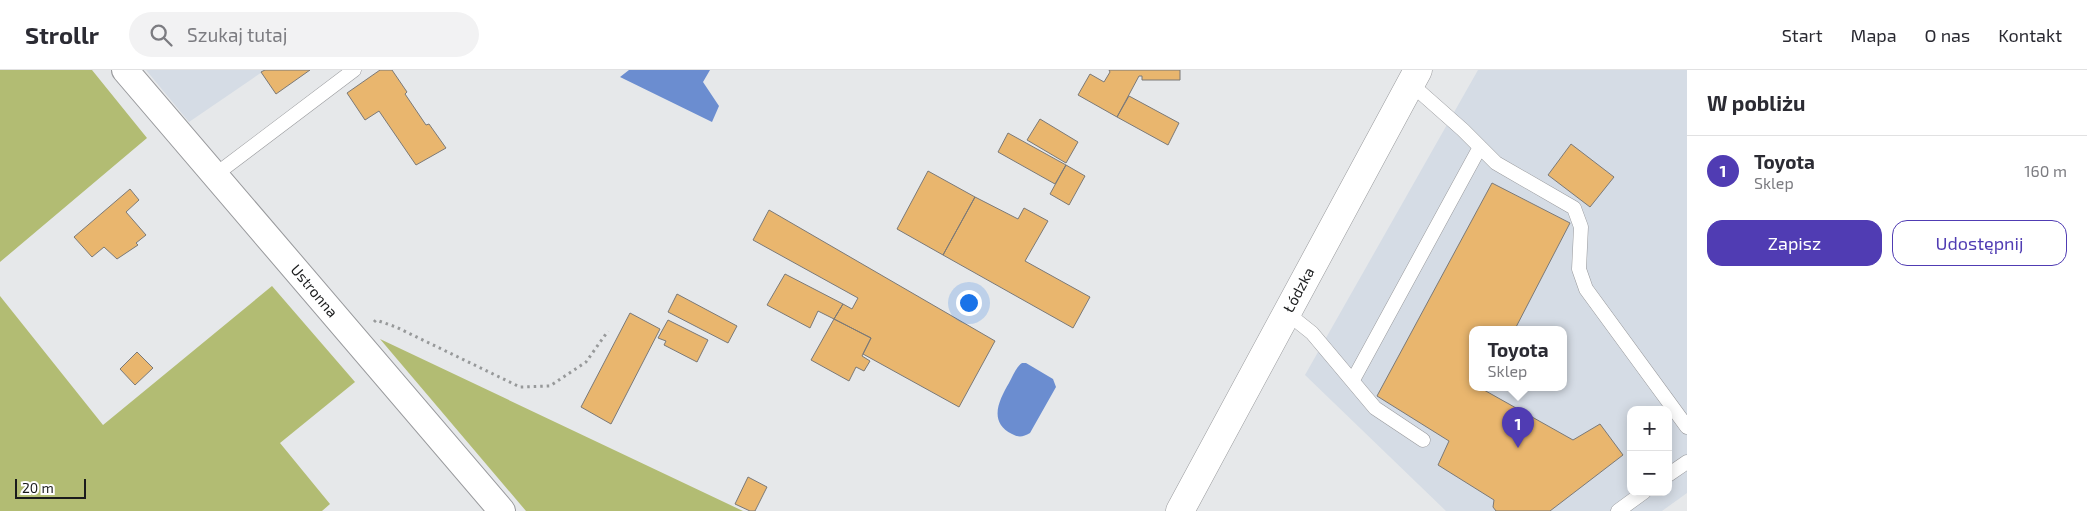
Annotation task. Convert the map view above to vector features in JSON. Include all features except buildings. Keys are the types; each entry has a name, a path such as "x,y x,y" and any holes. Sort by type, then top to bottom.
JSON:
{"street":[{"name":"Ustronna","path":"125,70 502,511"},
{"name":"Łódzka","path":"1180,511 1414,77"}],"lane":[{"path":"215,175 354,70"},
{"path":"1414,77 1496,163 1574,208 1582,228 1579,269 1586,289 1687,427"},
{"path":"1353,380 1480,147"},
{"path":"1287,313 1312,332 1375,408 1423,440"},
{"path":"1672,472 1687,462"},
{"path":"1618,511 1639,496"}],"path":[{"path":"353,337 376,320 396,326 520,387 527,387 550,386 586,362 608,331"}],"shaded area":[{"path":"146,70 265,70 189,122"},
{"path":"1478,70 1687,70 1687,493 1662,511 1446,511 1305,375"}],"green space":[{"path":"0,70 92,70 147,138 0,262"},
{"path":"272,286 355,382 280,443 330,504 322,511 0,511 0,296 103,425"},
{"path":"380,339 743,511 526,511"}],"water":[{"path":"629,70 710,70 703,82 719,106 712,122 620,77"},
{"path":"1022,363 1026,363 1053,379 1056,387 1030,433 1019,436 1012,434 1000,423 998,410 1005,390 1016,369"}],"place":[{"name":"Toyota","path":"1518,448"}]}
